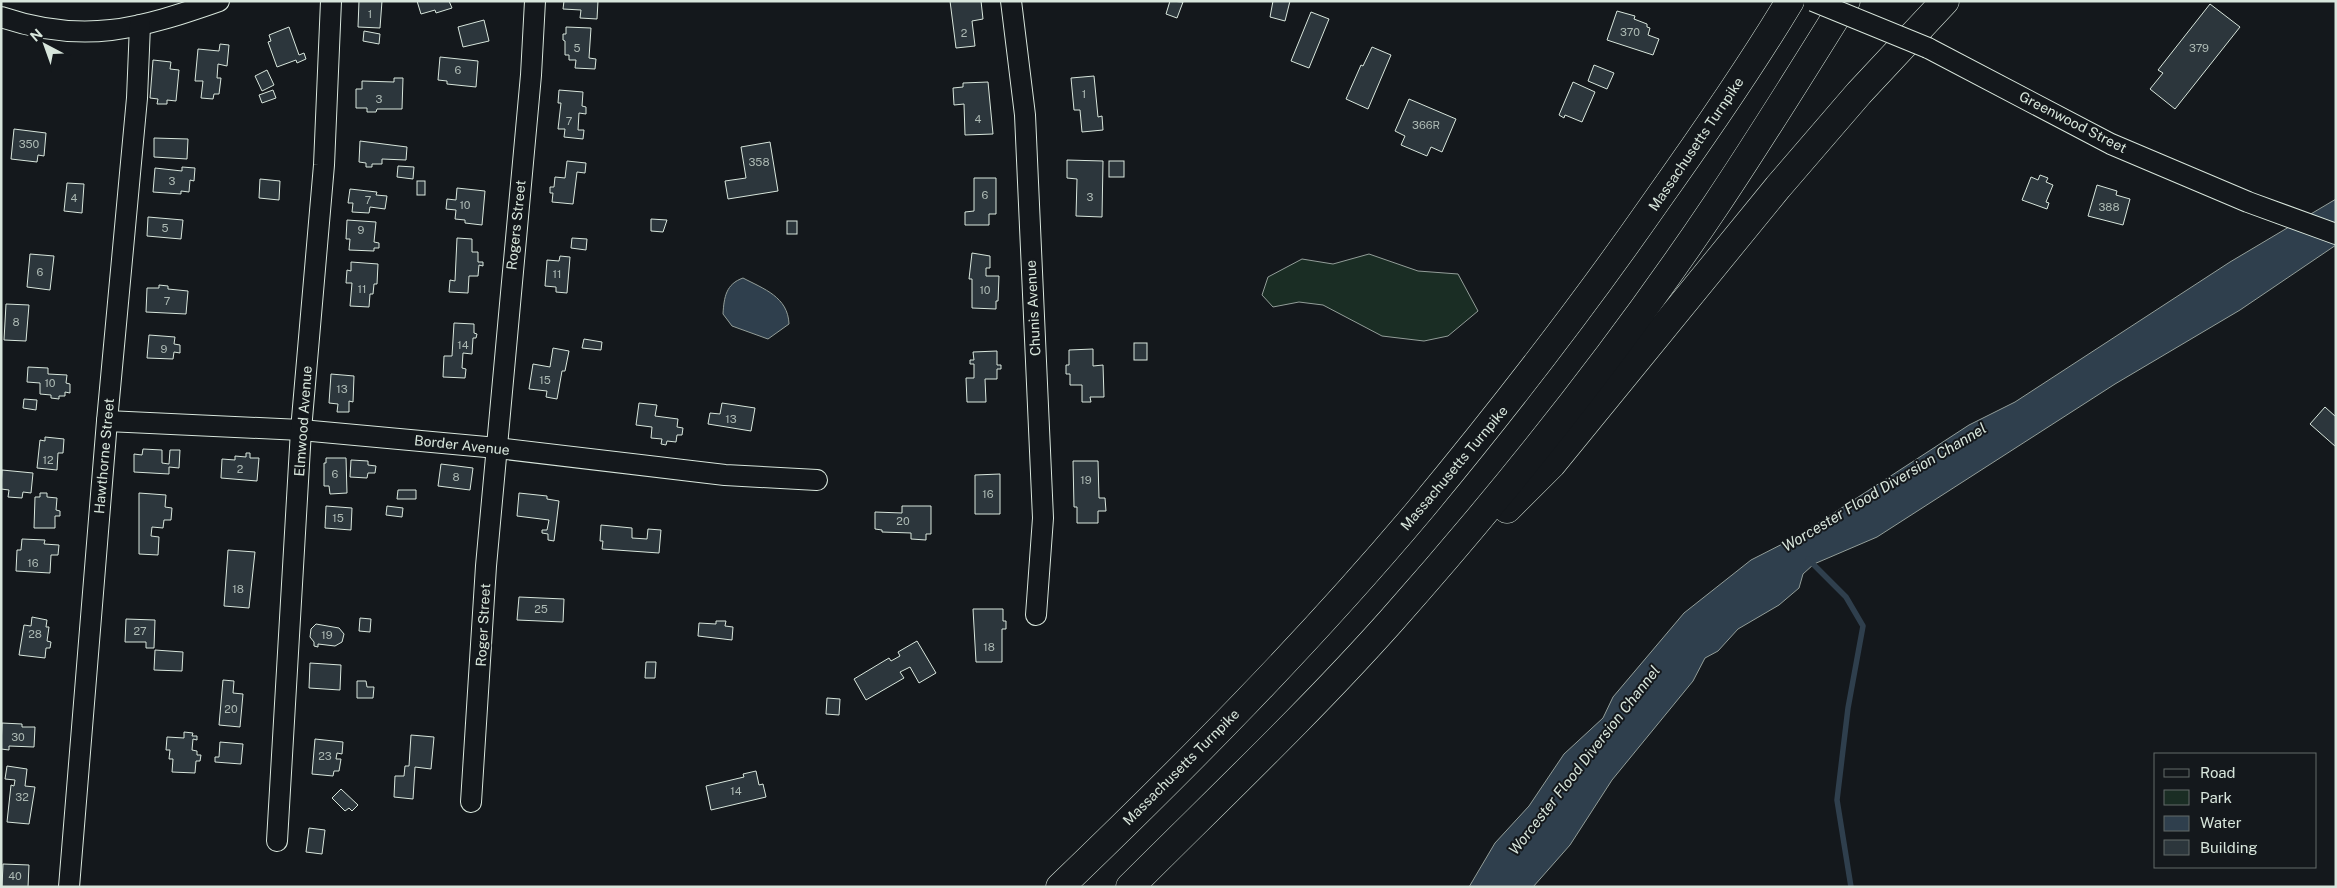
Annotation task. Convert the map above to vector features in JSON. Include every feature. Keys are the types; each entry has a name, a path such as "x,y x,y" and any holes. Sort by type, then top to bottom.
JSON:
{"highway":[{"name":"Massachusetts Turnpike","path":"1060,887 1227,722 1330,611 1430,498 1540,362 1624,247 1744,74 1790,1"},
{"path":"1130,887 1258,760 1391,621 1549,433 1659,287 1740,169 1846,1"},
{"path":"1391,621 1465,552 1552,464 1785,180 1878,72 1945,1"}],"street":[{"path":"1,18 35,27 72,33 110,31 140,25 219,1"},
{"name":"Elmwood Avenue","path":"277,841 301,430 324,165 331,1"},
{"name":"Rogers Street","path":"497,448 502,372 531,75 536,1"},
{"name":"Chunis Avenue","path":"1010,1 1025,115 1042,508 1036,615"},
{"name":"Greenwood Street","path":"1813,1 1928,48 2111,144 2248,202 2336,234"},
{"name":"Hawthorne Street","path":"69,887 107,421 137,98 140,25"},
{"name":"Border Avenue","path":"107,421 301,430 497,448 725,475 817,480"},
{"name":"Roger Street","path":"471,802 486,566 497,448"}],"green space":[{"path":"1369,254 1418,271 1458,274 1478,311 1448,336 1424,341 1382,336 1323,305 1299,302 1273,307 1262,295 1268,277 1302,259 1333,264"}],"water":[{"name":"Worcester Flood Diversion Channel","path":"2336,199 2336,245 2240,310 2115,384 1877,537 1814,564 1803,574 1799,588 1779,605 1738,629 1718,651 1705,658 1693,681 1612,780 1570,845 1533,887 1469,887 1495,843 1529,806 1564,754 1603,718 1613,697 1684,613 1751,560 1800,535 1969,425 2015,402 2230,262"},
{"path":"743,278 774,295 780,300 788,315 789,324 768,339 732,326 723,314 724,302 729,288"}],"building":[{"path":"359,1 382,1 380,28 358,27"},
{"path":"417,1 449,1 452,8 436,13 435,10 421,14"},
{"path":"564,1 598,1 597,19 580,18 581,10 563,9"},
{"path":"950,1 981,1 983,19 972,21 975,46 956,48"},
{"path":"1170,1 1183,2 1177,18 1166,14"},
{"path":"1273,1 1290,1 1285,21 1270,17"},
{"path":"2210,4 2240,27 2175,109 2150,89 2163,73 2158,70"},
{"path":"1617,11 1635,16 1634,19 1647,24 1647,27 1650,28 1648,35 1659,39 1653,55 1607,40"},
{"path":"1311,12 1329,19 1309,68 1291,61"},
{"path":"484,20 489,41 463,47 458,27"},
{"path":"289,27 299,55 304,53 306,59 297,63 296,60 277,67 268,42 271,41 269,35"},
{"path":"566,27 591,28 589,58 596,59 595,69 575,68 576,60 569,60 569,55 565,55 563,34 566,34"},
{"path":"364,31 380,34 379,44 363,41"},
{"path":"220,44 229,45 227,66 218,64 217,78 221,78 219,94 214,94 213,99 201,98 203,81 195,81 198,49 219,51"},
{"path":"1372,47 1391,55 1368,109 1346,99 1361,65 1363,66"},
{"path":"440,57 478,61 476,87 447,84 447,81 438,80"},
{"path":"153,60 171,62 170,69 179,70 176,101 167,100 167,104 157,104 158,99 150,98"},
{"path":"1594,65 1614,73 1607,89 1588,81"},
{"path":"267,70 274,85 262,91 255,76"},
{"path":"1094,76 1098,117 1102,116 1103,130 1082,132 1080,110 1074,110 1071,78"},
{"path":"394,78 403,78 402,109 377,109 376,112 367,112 367,108 356,108 356,89 362,89 362,81 394,82"},
{"path":"988,82 993,134 965,135 964,104 954,105 953,88 963,87 963,83"},
{"path":"1573,82 1595,92 1582,122 1565,115 1564,118 1559,115"},
{"path":"273,90 276,98 262,103 259,95"},
{"path":"559,90 583,92 582,106 586,107 586,114 579,113 578,130 584,130 583,139 564,137 565,129 558,129 561,103 558,103"},
{"path":"1409,99 1456,119 1442,152 1431,147 1427,156 1401,145 1405,136 1395,131"},
{"path":"14,129 46,133 44,156 38,155 37,162 11,159"},
{"path":"154,138 188,139 187,159 154,157"},
{"path":"360,141 407,147 406,160 382,159 382,164 372,164 372,167 366,167 366,163 359,162"},
{"path":"770,142 778,191 728,199 725,181 746,178 741,147"},
{"path":"1067,160 1103,161 1102,217 1076,216 1077,179 1067,178"},
{"path":"567,161 586,163 585,173 577,172 573,204 552,202 553,193 550,193 550,187 554,187 555,177 565,178"},
{"path":"1109,161 1124,161 1124,177 1109,177"},
{"path":"398,166 414,167 413,179 397,177"},
{"path":"182,167 195,168 194,181 190,180 189,192 181,191 181,194 153,192 155,168 182,171"},
{"path":"2040,175 2048,178 2046,182 2053,185 2046,202 2049,203 2047,209 2022,200 2031,177 2038,180"},
{"path":"974,178 996,178 996,214 989,214 989,225 965,225 965,212 974,211"},
{"path":"260,179 280,181 279,200 259,198"},
{"path":"417,181 425,181 425,195 417,195"},
{"path":"67,183 84,184 82,213 64,211"},
{"path":"2097,185 2117,191 2116,195 2130,199 2123,225 2088,216"},
{"path":"457,188 485,191 482,225 465,223 465,220 455,219 456,210 446,209 447,199 456,200"},
{"path":"350,189 377,192 376,195 387,196 385,209 370,207 369,213 352,212 353,203 348,203"},
{"path":"148,217 183,220 181,239 147,236"},
{"path":"651,219 667,220 663,232 651,231"},
{"path":"347,220 376,222 374,242 379,243 379,248 374,248 374,251 349,250 350,239 346,239"},
{"path":"787,221 797,221 797,234 787,234"},
{"path":"457,238 472,239 472,252 478,252 478,262 483,262 483,266 479,265 478,276 469,276 468,293 449,292 450,280 455,281"},
{"path":"572,238 587,239 586,250 571,248"},
{"path":"972,253 990,256 990,268 986,268 986,276 999,276 996,309 972,308 972,279 969,279"},
{"path":"30,254 54,256 50,290 27,287"},
{"path":"560,256 570,257 567,293 556,292 556,287 545,286 547,260 559,261"},
{"path":"351,262 378,264 377,284 374,284 373,294 370,294 369,307 350,306 352,283 346,283 347,270 351,271"},
{"path":"159,285 168,286 168,289 188,291 186,314 146,312 147,288 159,288"},
{"path":"6,304 29,305 26,341 4,340"},
{"path":"454,323 474,324 474,333 477,334 476,338 473,338 472,354 463,353 462,368 466,369 465,378 443,377 444,356 452,356"},
{"path":"149,335 175,337 174,344 180,345 180,353 174,352 173,359 147,358"},
{"path":"584,339 602,342 601,350 582,348"},
{"path":"1134,343 1147,343 1147,360 1134,360"},
{"path":"553,348 569,351 565,371 562,371 557,399 546,397 547,391 529,389 533,364 550,367"},
{"path":"1093,349 1093,366 1103,365 1104,397 1090,397 1091,402 1082,402 1082,385 1070,385 1070,374 1066,374 1066,365 1069,365 1069,350"},
{"path":"997,351 997,365 1001,365 1001,369 997,369 997,379 985,379 986,402 967,402 966,378 974,378 974,364 970,364 970,360 974,360 973,352"},
{"path":"28,367 48,368 48,374 67,375 66,383 70,384 70,393 65,392 65,396 59,396 59,399 51,398 51,395 40,394 40,383 27,382"},
{"path":"331,374 354,376 353,402 349,401 349,412 337,412 338,404 329,403"},
{"path":"24,399 37,400 36,410 23,408"},
{"path":"639,403 657,405 655,416 678,419 677,427 683,428 682,435 677,435 676,442 667,441 666,445 661,444 662,439 651,438 652,427 636,425"},
{"path":"722,403 755,408 751,431 708,424 710,413 720,414"},
{"path":"2325,407 2336,417 2336,447 2310,424"},
{"path":"45,437 64,439 63,453 58,453 57,470 37,468 40,440 45,441"},
{"path":"143,449 162,450 162,463 169,464 170,450 180,450 179,468 169,467 169,474 134,472 134,454 142,455"},
{"path":"246,453 250,453 250,458 259,458 257,481 221,478 222,459 235,460 235,456 246,457"},
{"path":"326,458 346,458 347,493 330,494 329,486 324,486 324,463 326,463"},
{"path":"351,460 368,461 368,465 376,466 375,473 368,473 367,478 350,477"},
{"path":"1073,461 1098,461 1099,498 1105,498 1106,511 1098,511 1098,523 1077,523 1077,507 1074,507"},
{"path":"441,464 473,468 470,490 438,486"},
{"path":"2,470 33,473 31,493 23,492 22,498 8,497 9,490 1,489"},
{"path":"1000,474 1000,514 975,514 975,475"},
{"path":"398,490 416,490 416,499 397,499"},
{"path":"40,493 47,493 47,497 57,498 56,510 60,511 60,516 55,516 55,528 34,528 35,497 40,497"},
{"path":"139,493 166,495 165,507 172,508 171,520 164,520 163,528 152,527 151,536 159,537 158,555 139,554"},
{"path":"519,493 547,496 547,499 559,501 554,541 548,540 548,534 542,533 542,530 547,530 549,520 517,516"},
{"path":"326,506 352,508 351,530 325,528"},
{"path":"387,506 403,508 402,517 386,515"},
{"path":"902,506 931,506 931,534 926,534 926,540 911,539 911,533 882,532 882,530 875,529 875,512 902,513"},
{"path":"601,525 632,528 632,538 647,539 648,529 661,530 659,553 602,549 603,541 600,541"},
{"path":"22,539 45,540 44,544 59,545 58,555 51,555 50,573 16,571 17,550 21,550"},
{"path":"228,550 255,552 249,608 224,606"},
{"path":"519,597 564,599 563,622 517,620"},
{"path":"973,609 1003,609 1003,621 1006,621 1006,629 1002,629 1002,662 976,662"},
{"path":"32,617 47,620 46,627 49,627 47,641 51,642 50,648 46,648 45,658 19,655 24,625 31,626"},
{"path":"360,618 371,619 370,632 359,631"},
{"path":"126,619 155,620 154,648 146,648 146,642 125,642"},
{"path":"716,621 726,621 725,626 733,627 732,640 698,636 699,623 716,624"},
{"path":"316,624 339,628 344,634 342,642 335,646 318,644 318,647 314,646 314,642 310,637 311,629"},
{"path":"917,641 936,673 919,683 910,667 900,672 904,678 866,700 854,679 889,658 891,661 900,656 898,652"},
{"path":"155,650 183,652 182,671 154,670"},
{"path":"646,662 656,662 655,678 645,678"},
{"path":"310,663 341,665 340,690 309,688"},
{"path":"223,680 234,681 233,693 243,694 240,727 219,725"},
{"path":"357,681 366,681 367,687 374,687 373,698 357,698"},
{"path":"827,698 840,699 839,715 826,714"},
{"path":"2,723 22,724 22,727 35,727 34,747 9,746 9,750 1,749"},
{"path":"184,732 193,733 192,736 197,736 197,740 193,739 192,750 197,751 197,755 201,755 200,761 196,761 195,773 172,772 173,759 169,759 170,750 166,750 167,737 184,738"},
{"path":"411,735 434,737 431,769 415,767 413,799 394,797 395,776 404,776 405,766 409,766"},
{"path":"315,739 343,742 342,754 337,753 336,759 341,759 339,771 334,771 333,776 312,774"},
{"path":"220,742 243,744 241,764 215,762 215,757 219,757"},
{"path":"7,766 27,769 25,786 35,787 29,824 7,822 11,785 14,786 15,780 5,779"},
{"path":"756,771 759,785 763,784 766,797 711,810 706,786 744,777 743,774"},
{"path":"341,789 358,805 352,811 349,808 345,811 332,798"},
{"path":"309,828 325,830 322,854 306,852"},
{"path":"3,864 29,865 28,887 2,887"}],"waterway":[{"path":"1808,559 1846,597 1863,626 1848,708 1837,800 1851,887"}]}
